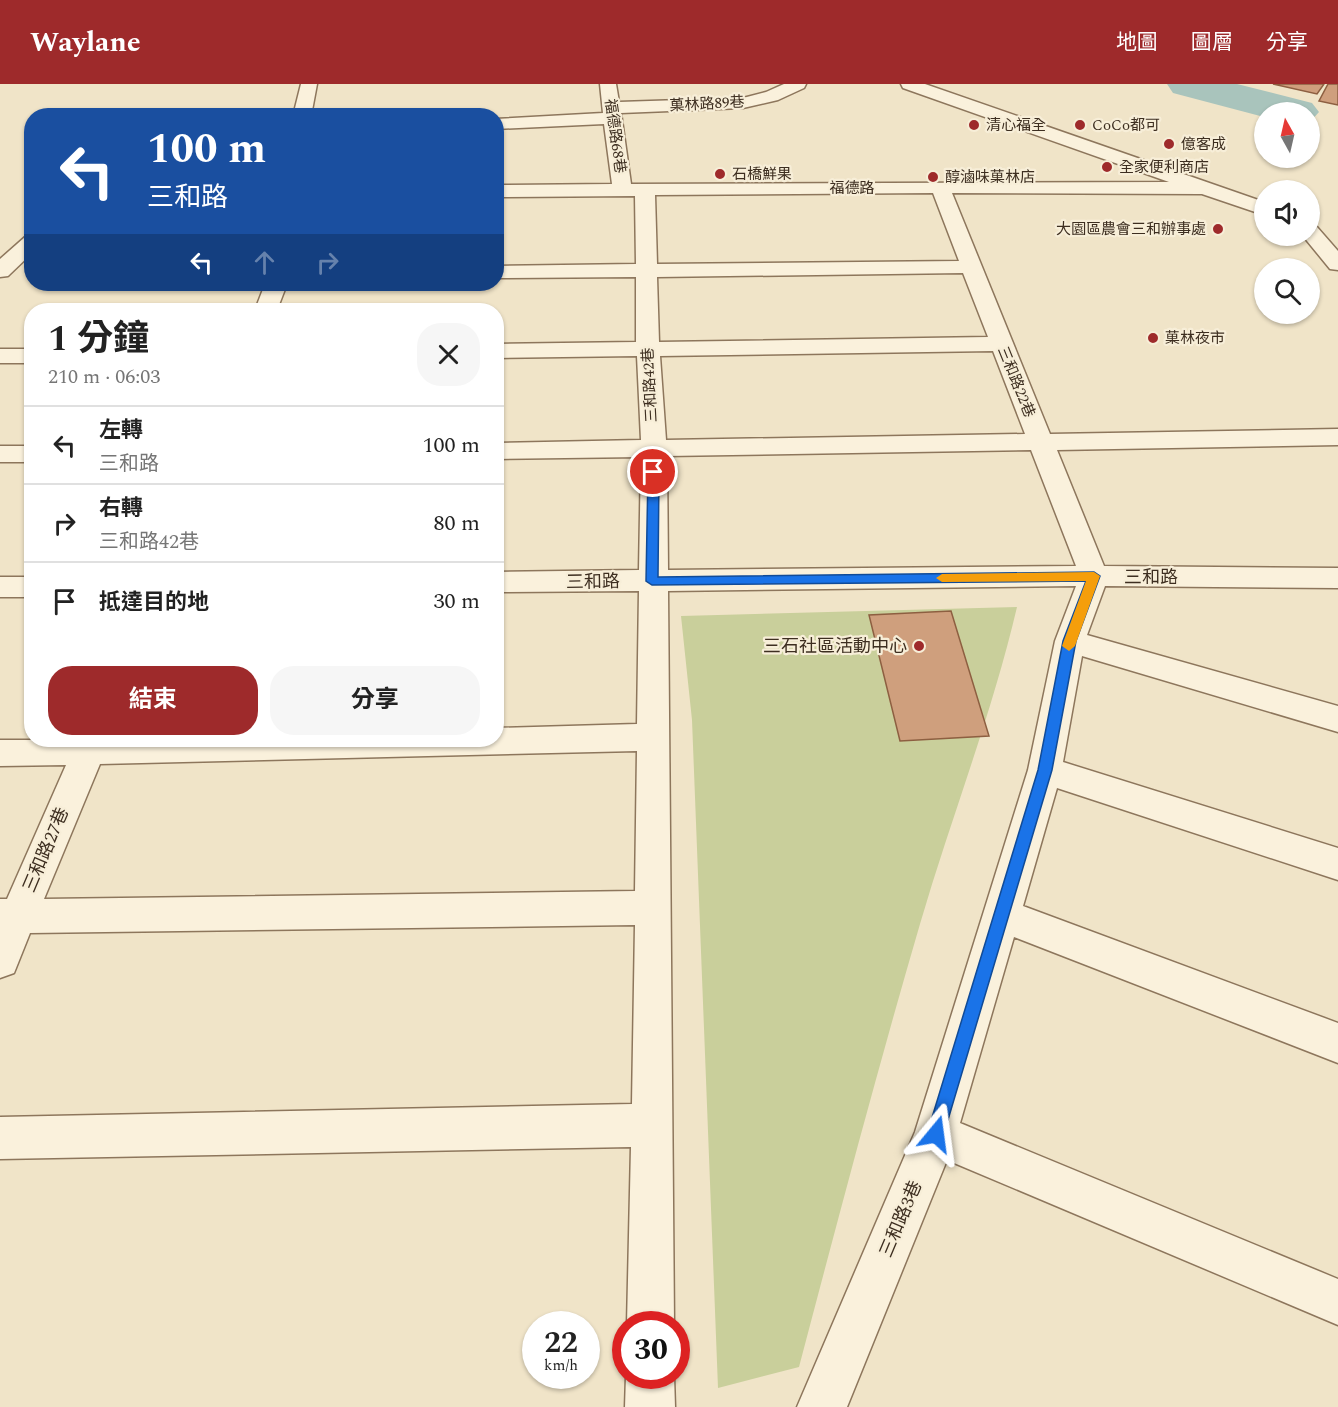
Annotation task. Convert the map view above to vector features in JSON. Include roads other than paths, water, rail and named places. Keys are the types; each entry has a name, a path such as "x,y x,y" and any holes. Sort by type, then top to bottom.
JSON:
{"street":[{"path":"304,108 309,84"},
{"name":"福德路68巷","path":"608,84 612,113 634,189"},
{"name":"菓林路89巷","path":"504,122 743,103 772,96 798,84"},
{"path":"909,84 1254,205"},
{"name":"福德路","path":"504,191 940,187 1207,188"},
{"name":"三和路22巷","path":"940,187 1000,344 1094,576"},
{"name":"三和路42巷","path":"634,189 647,271 648,349 654,450 651,1311"},
{"path":"1320,229 1338,237"},
{"path":"0,271 24,239"},
{"path":"1320,243 1338,264"},
{"path":"504,272 971,267"},
{"path":"504,351 1000,344"},
{"path":"0,356 24,356"},
{"path":"504,451 1338,437"},
{"path":"0,454 24,454"},
{"name":"三和路","path":"504,582 1094,576 1338,578"},
{"name":"三和路3巷","path":"822,1407 936,1134 1000,914 1045,770 1070,641 1094,576"},
{"path":"0,587 24,587"},
{"path":"1070,641 1338,719"},
{"path":"504,739 652,737"},
{"path":"0,753 77,747"},
{"name":"三和路27巷","path":"0,960 9,916 90,747"},
{"path":"1045,770 1338,864"},
{"path":"9,916 653,908"},
{"path":"1000,914 1338,1043"},
{"path":"0,1138 653,1125"},
{"path":"936,1134 1338,1302"},
{"path":"650,1389 650,1407"}],"waterway":[{"path":"1188,84 1258,102"}],"place":[{"name":"清心福全","path":"974,125"},
{"name":"CoCo都可","path":"1080,125"},
{"name":"億客成","path":"1169,144"},
{"name":"全家便利商店","path":"1107,167"},
{"name":"石橋鮮果","path":"720,174"},
{"name":"醇滷味菓林店","path":"933,177"},
{"name":"大園區農會三和辦事處","path":"1218,229"},
{"name":"菓林夜市","path":"1153,338"},
{"name":"三石社區活動中心","path":"919,646"}]}
